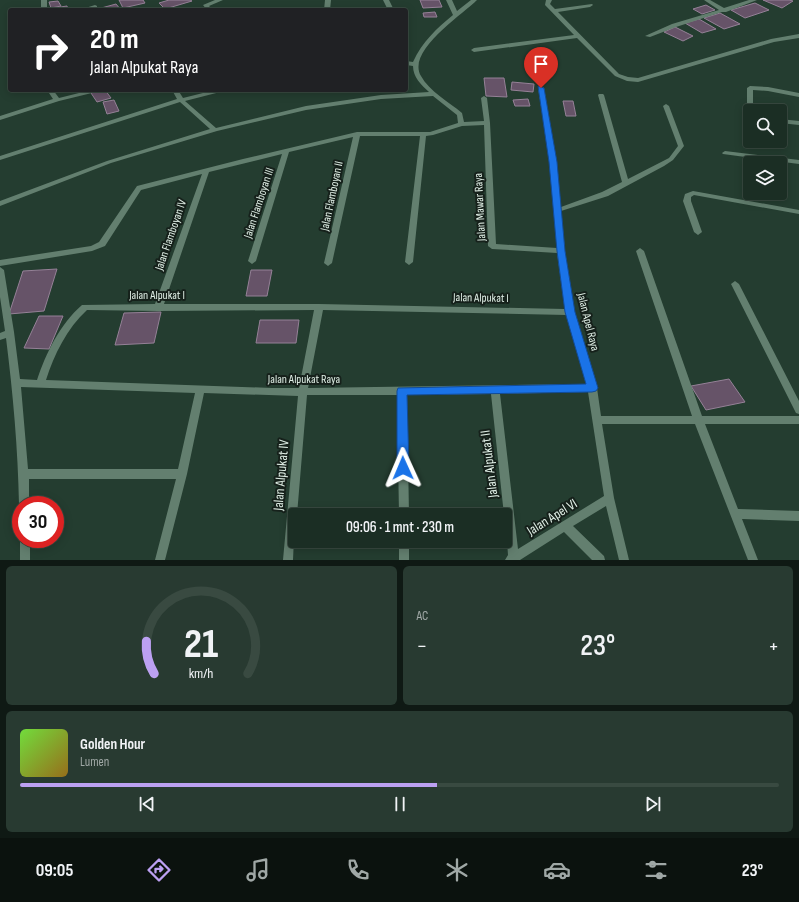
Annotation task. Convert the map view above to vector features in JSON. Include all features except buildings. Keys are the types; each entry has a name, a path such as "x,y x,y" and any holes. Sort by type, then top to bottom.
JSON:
{"street":[{"path":"208,8 206,5 220,0"},
{"path":"449,0 456,15"},
{"path":"461,124 460,114 434,94 416,73 415,64 436,31 474,0"},
{"path":"549,0 548,4 554,11 620,77 634,80 773,40 799,36"},
{"path":"707,0 724,11"},
{"path":"648,36 683,21 724,11 754,0"},
{"path":"554,11 590,5"},
{"path":"91,8 95,7"},
{"path":"474,50 578,36"},
{"path":"408,63 415,64"},
{"name":"Jalan Apel Raya","path":"541,88 553,162 561,251 570,312 592,388 609,498 624,560"},
{"path":"750,104 750,88 768,89 799,95"},
{"path":"51,92 57,100"},
{"path":"0,118 57,100 90,92"},
{"path":"176,92 181,100 215,130"},
{"path":"0,158 181,100 214,92"},
{"path":"379,92 381,97"},
{"path":"0,204 109,162 215,130 306,108 381,97 434,94"},
{"path":"601,95 626,183"},
{"name":"Jalan Mawar Raya","path":"484,98 487,123 492,246 561,251"},
{"path":"558,210 605,194 671,159 680,146 666,106"},
{"path":"787,122 799,123"},
{"path":"0,263 99,246 102,244 135,191 139,188 357,134 423,135 431,134 461,124 487,123"},
{"name":"Jalan Flamboyan II","path":"328,263 357,134"},
{"path":"409,262 423,135"},
{"name":"Jalan Flamboyan III","path":"252,261 286,151"},
{"path":"725,153 799,162"},
{"name":"Jalan Flamboyan IV","path":"158,308 206,171"},
{"path":"698,232 687,201 688,196 693,193 799,212"},
{"path":"640,251 698,419 753,560"},
{"path":"0,270 10,332 16,383 24,474 24,496"},
{"path":"735,284 799,410"},
{"name":"Jalan Alpukat I","path":"41,383 65,330 76,313 85,307 319,307 570,312"},
{"path":"303,392 319,307"},
{"path":"0,337 10,332"},
{"name":"Jalan Alpukat Raya","path":"16,383 200,390 303,392 592,388"},
{"path":"160,560 182,474 200,390"},
{"name":"Jalan Alpukat II","path":"495,390 512,559"},
{"path":"402,391 404,508"},
{"name":"Jalan Alpukat IV","path":"288,560 303,392"},
{"path":"597,420 799,420"},
{"path":"24,474 182,474"},
{"name":"Jalan Apel VI","path":"512,559 609,498"},
{"path":"736,514 799,516"},
{"path":"565,526 600,560"},
{"path":"25,548 25,560"},
{"path":"404,548 404,560"}],"route":[{"path":"403,468 402,391 592,388 570,312 561,251 553,162 541,88"}]}
